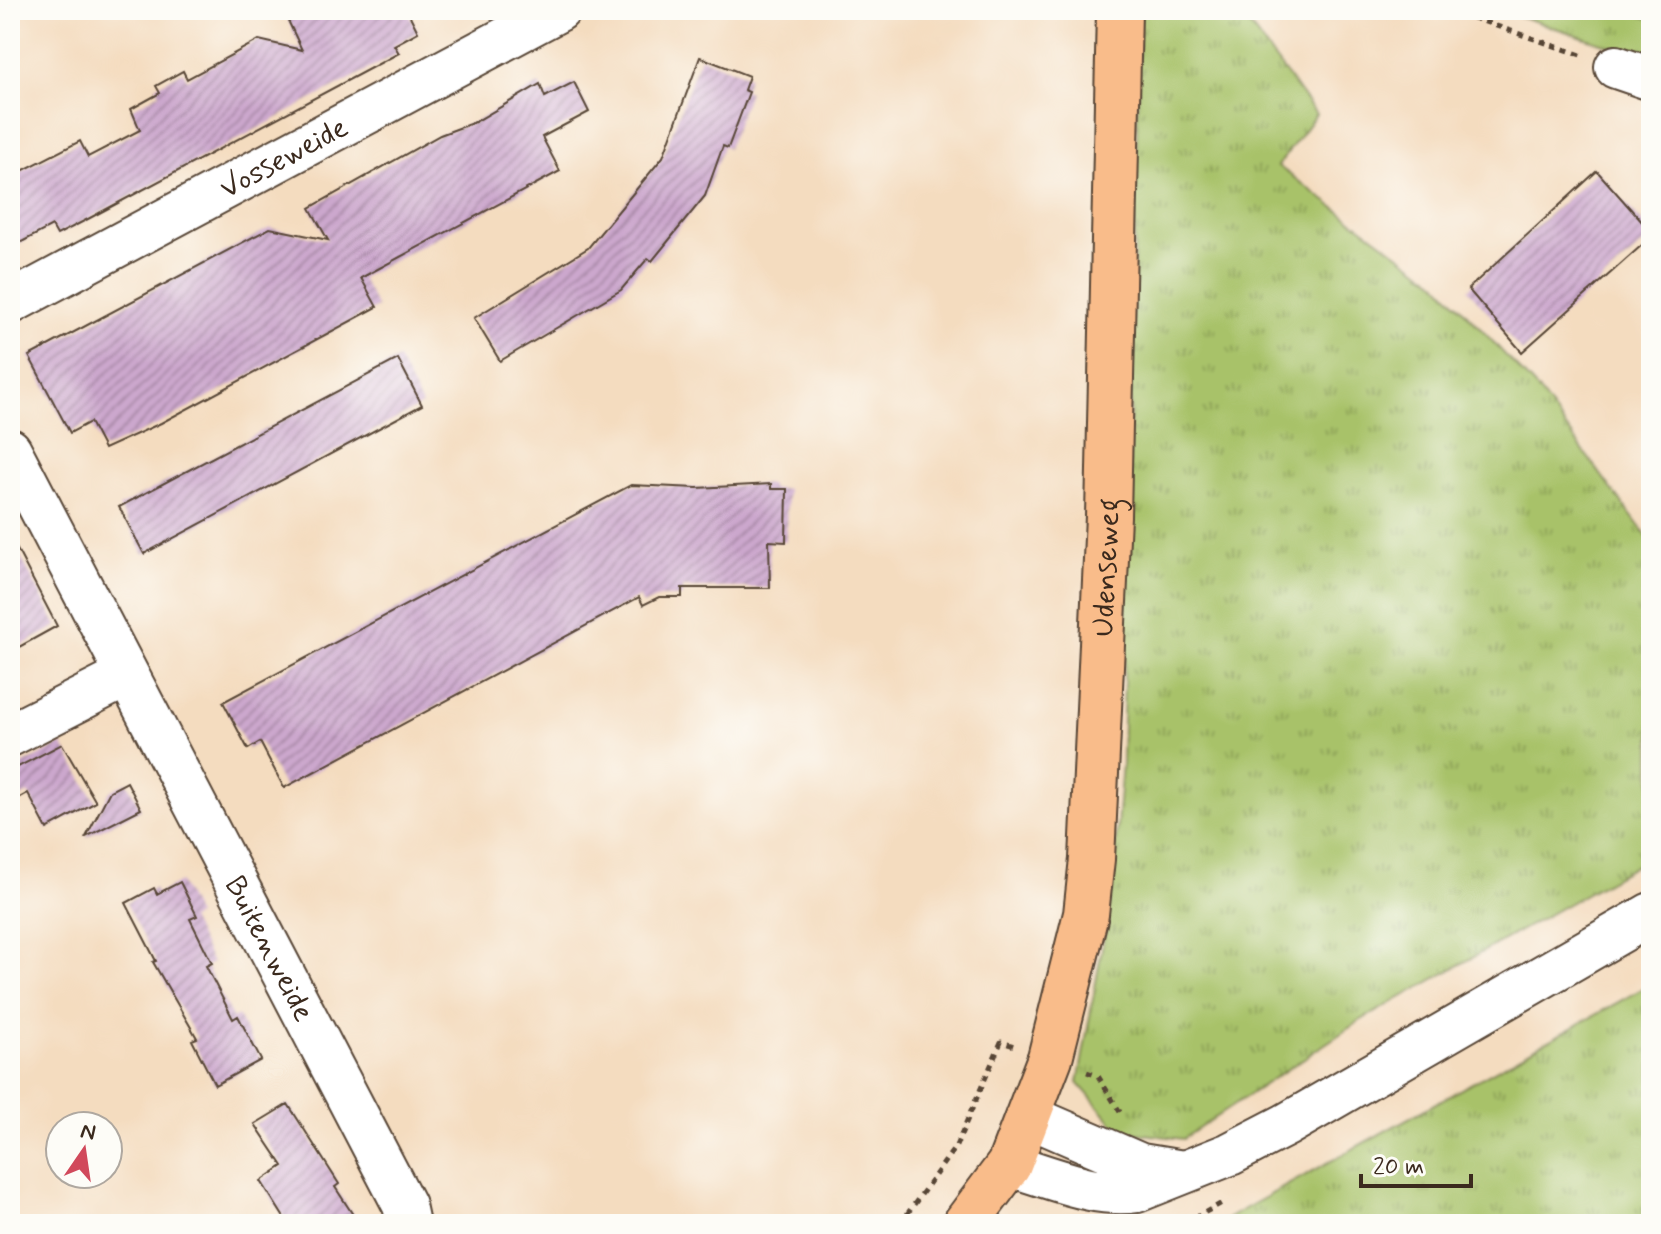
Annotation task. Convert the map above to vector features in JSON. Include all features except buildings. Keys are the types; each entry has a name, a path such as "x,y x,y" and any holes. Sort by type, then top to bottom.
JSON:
{"main road":[{"name":"Udenseweg","path":"965,1224 1009,1165 1050,1058 1086,914 1092,859 1108,516 1119,10"}],"street":[{"name":"Vosseweide","path":"10,303 559,10"},
{"name":"Buitenweide","path":"10,450 404,1205 408,1224"},
{"path":"10,735 126,676"},
{"path":"1009,1165 1123,1194 1230,1154 1286,1125 1651,914"},
{"path":"1028,1116 1141,1165 1183,1172"}],"path":[{"path":"1450,10 1634,73"}],"green space":[{"path":"1140,10 1238,10 1316,114 1278,166 1438,283 1538,390 1651,542 1651,857 1358,1022 1183,1139 1120,1131 1078,1083 1112,892 1122,763"},
{"path":"1500,10 1623,10 1651,19 1651,59"},
{"path":"1651,984 1651,1224 1218,1224 1248,1207"}]}
